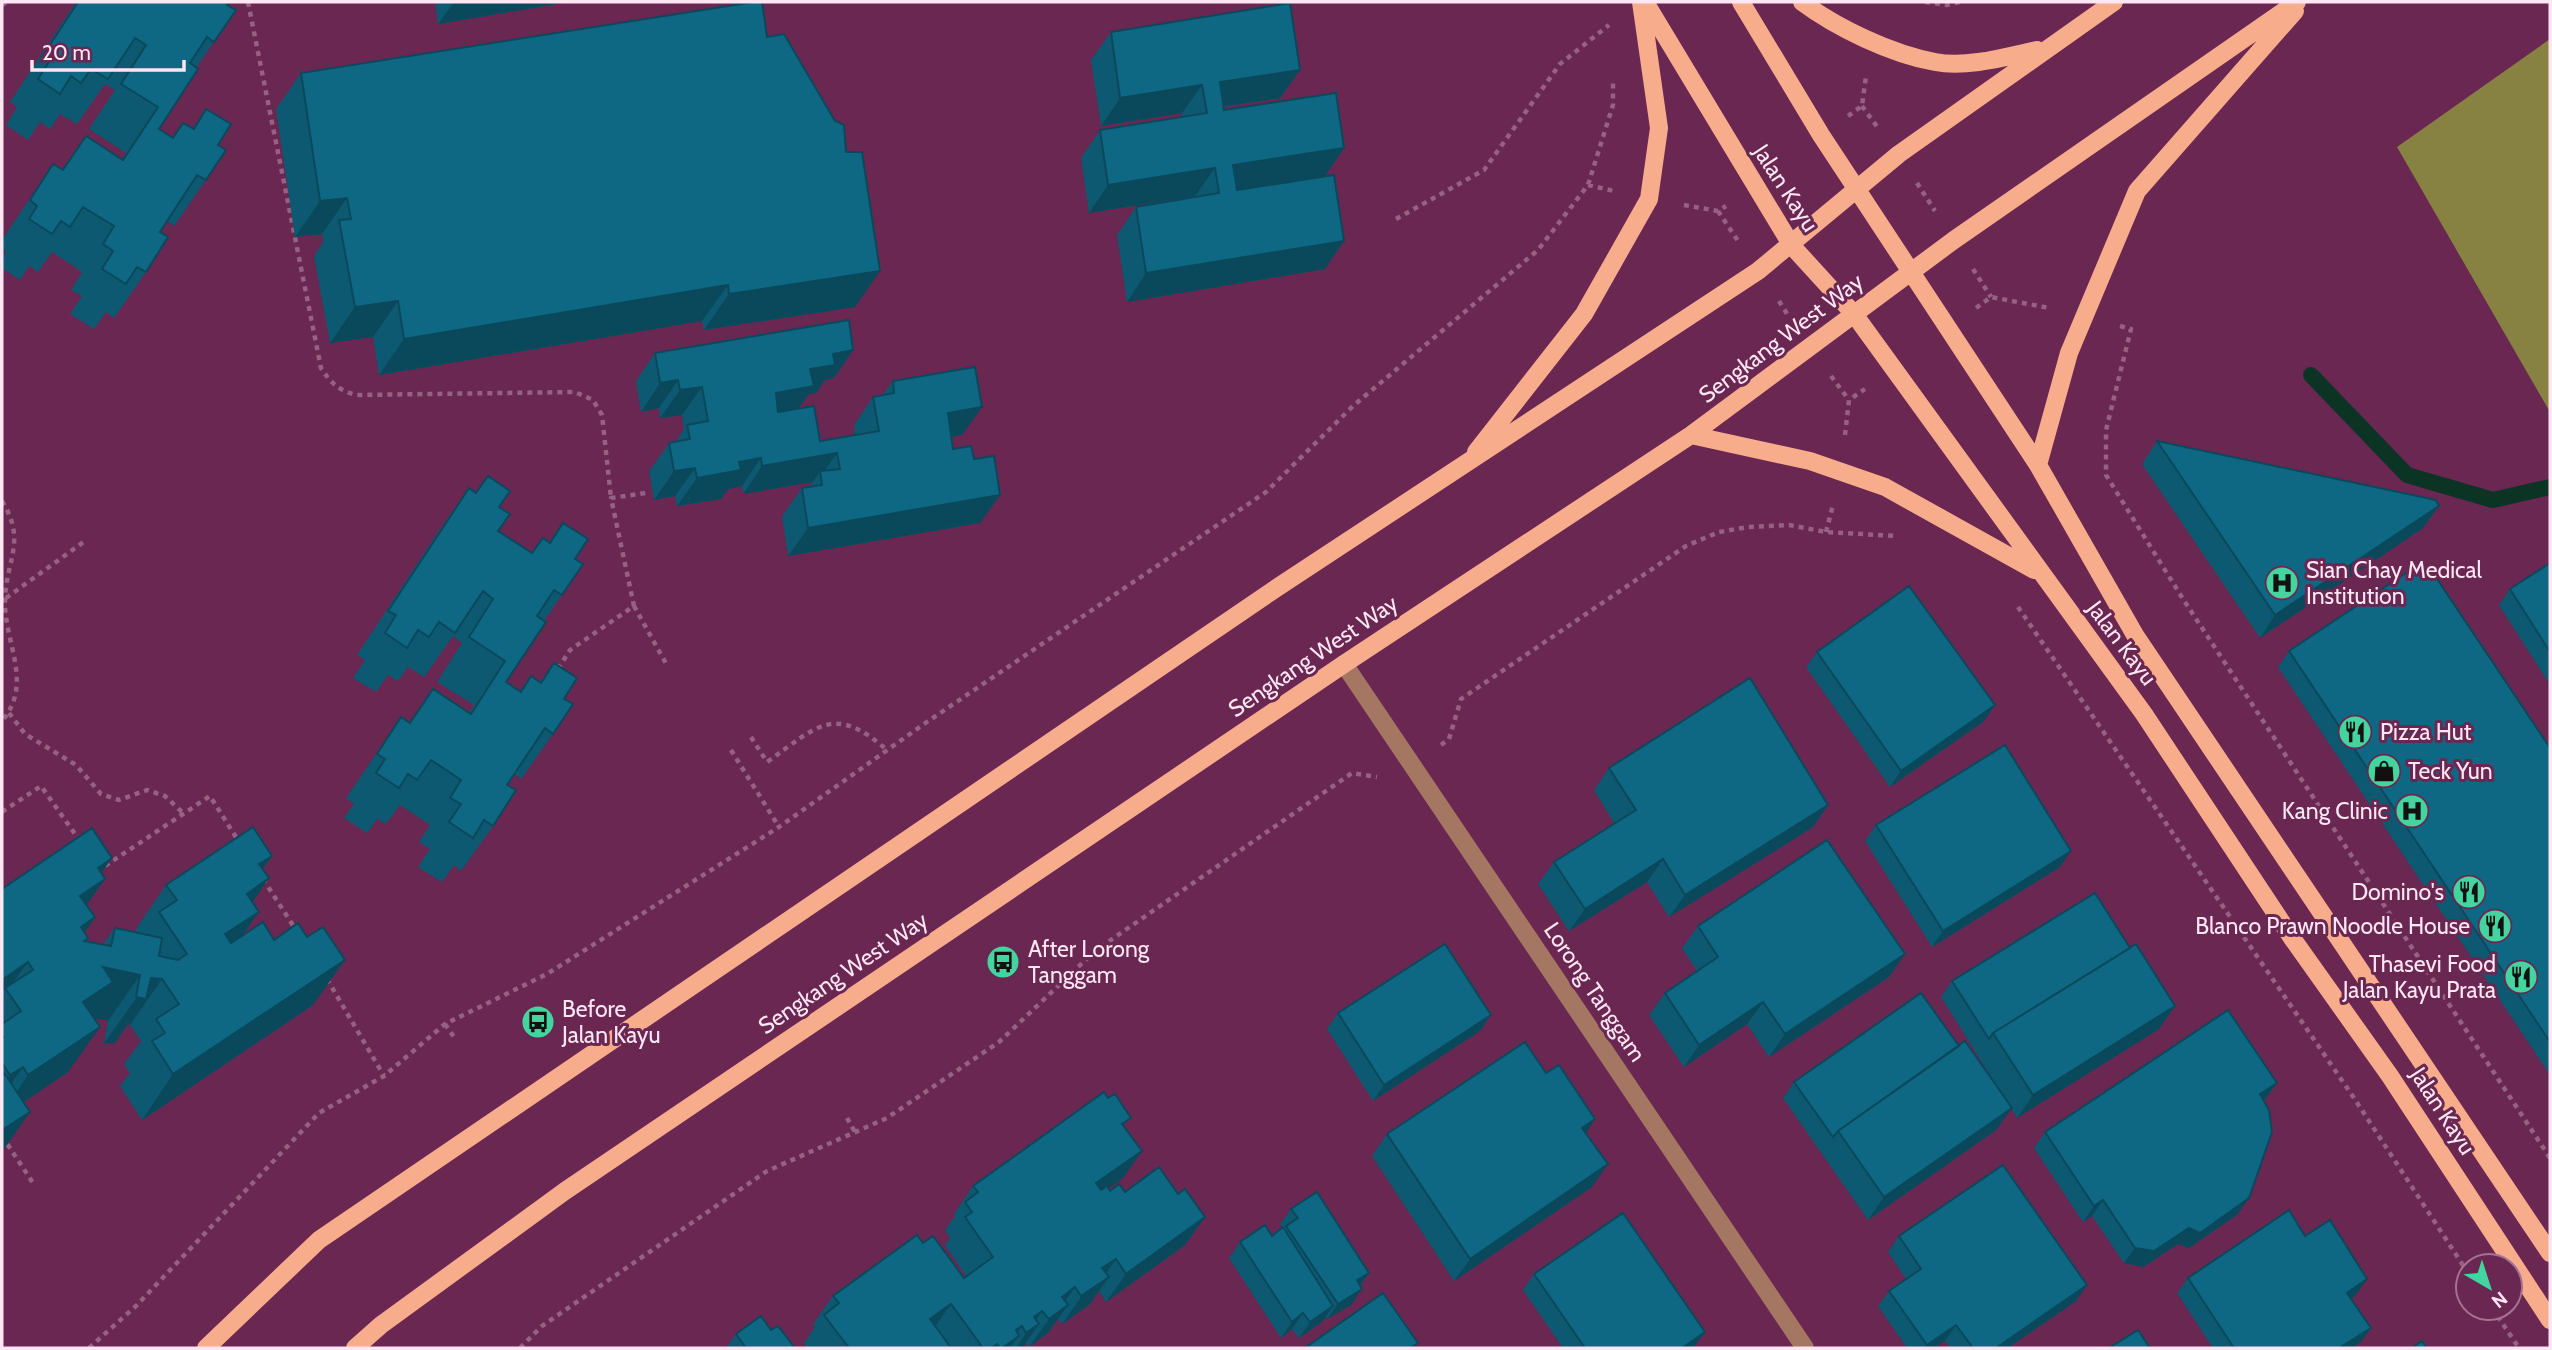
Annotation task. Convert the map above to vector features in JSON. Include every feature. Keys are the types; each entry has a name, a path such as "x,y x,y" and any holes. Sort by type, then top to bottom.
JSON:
{"main road":[{"name":"Jalan Kayu","path":"1643,2 1792,246 1854,314 2144,714 2291,938 2390,1076 2550,1320"},
{"path":"1465,465 1584,314 1649,199 1660,128 1643,2"},
{"name":"Jalan Kayu","path":"1741,2 1857,189 2038,465 2135,635 2550,1253"},
{"path":"1802,2 1833,24 1936,62 1988,61 2044,49"},
{"path":"206,1348 319,1240 982,788 1758,271 1792,246 1899,154 2114,2"},
{"name":"Sengkang West Way","path":"355,1348 381,1325 565,1191 1343,664 1691,435 1954,240 2297,2"},
{"path":"2038,465 2069,353 2137,191 2304,2"},
{"path":"1691,435 1810,461 1885,487 2040,573"}],"street":[{"name":"Lorong Tanggam","path":"1343,664 1805,1348"}],"path":[{"path":"2,5 7,2"},
{"path":"248,2 321,368 332,384 341,391 356,395 575,392 593,400 602,415 611,498 634,606 668,667"},
{"path":"1925,2 1947,5 1960,2"},
{"path":"1396,219 1484,170 1560,64 1615,20 1615,32"},
{"path":"89,1348 136,1306 319,1113 384,1076 445,1024 547,974 779,827 1266,492 1353,406 1538,250 1588,185 1612,105 1614,68"},
{"path":"1862,106 1899,154 1991,297"},
{"path":"1718,211 1849,400"},
{"path":"2131,329 2106,430 2106,475 2198,622 2550,1158"},
{"path":"611,498 646,493"},
{"path":"2,501 11,515 16,538 5,598 17,663 18,688 9,713 2,721"},
{"path":"520,1348 542,1326 767,1171 887,1118 999,1042 1095,951 1352,774 1392,779 1449,739 1461,699 1686,546 1719,532 1748,527 1789,526 1826,532 1906,537"},
{"path":"5,598 85,541"},
{"path":"2012,597 2354,1098 2454,1252"},
{"path":"555,673 570,650 634,606"},
{"path":"9,713 25,734 76,765 101,794 119,800 147,790 165,796 183,813"},
{"path":"751,737 767,762 819,726 835,722 865,730 888,751"},
{"path":"731,750 779,827"},
{"path":"2,812 41,786 85,848"},
{"path":"100,869 210,796 246,852"},
{"path":"260,874 303,941"},
{"path":"314,982 325,975 384,1076"},
{"path":"445,1024 454,1037"},
{"path":"847,1118 856,1132"},
{"path":"2,1136 35,1186"},
{"path":"2501,1322 2519,1348"}],"shaded area":[{"path":"2550,39 2550,412 2397,147"}],"building":[{"path":"78,2 230,2 227,5 236,10 214,42 207,37 190,63 198,69 159,129 173,138 183,123 194,129 206,109 231,124 218,145 226,150 206,180 197,175 160,232 168,237 146,272 137,267 126,284 102,269 113,251 103,244 114,226 83,207 70,227 61,221 52,234 29,219 37,206 30,200 53,164 63,170 86,136 123,160 158,107 121,84 146,45 135,38 108,79 91,69 81,83 71,76 60,94 38,79 49,62 42,57"},
{"path":"762,2 767,37 784,34 835,121 844,125 846,152 862,152 880,271 729,294 728,285 404,339 398,301 355,307 339,220 351,219 347,198 320,201 301,73"},
{"path":"1290,3 1300,70 1220,82 1224,110 1336,93 1344,148 1233,165 1237,190 1334,175 1344,241 1146,273 1136,207 1219,193 1215,168 1108,185 1100,130 1207,113 1202,85 1120,98 1111,32"},
{"path":"849,320 853,350 833,354 835,365 810,369 814,386 776,393 778,412 814,406 820,441 879,431 873,397 894,393 893,381 975,367 982,407 948,413 953,449 971,446 974,459 994,456 1000,495 808,528 802,488 822,485 820,471 840,469 837,453 762,466 761,458 739,462 741,470 697,478 695,468 674,471 669,443 690,439 687,425 708,421 702,387 680,390 678,380 660,383 655,353"},
{"name":"Sian Chay Medical Institution","path":"2157,441 2436,500 2439,506 2275,615"},
{"path":"488,476 510,491 499,507 510,514 498,531 532,553 543,538 550,543 563,523 588,539 575,559 583,564 562,595 554,590 537,616 546,622 506,682 521,692 531,676 541,683 554,663 577,678 564,699 573,704 553,734 545,728 507,785 516,790 493,826 484,820 473,838 449,822 461,804 450,798 461,780 431,760 417,780 408,774 399,788 376,773 385,759 377,754 401,717 410,723 433,689 471,714 505,661 469,637 493,599 483,591 455,633 439,622 429,637 418,630 407,648 385,633 396,615 388,611 469,488 476,493"},
{"path":"2550,563 2550,652 2510,589"},
{"path":"2409,571 2435,576 2550,748 2550,1042 2289,651"},
{"path":"1909,586 1995,705 1901,771 1817,652"},
{"path":"1750,678 1828,805 1685,895 1663,859 1585,909 1554,862 1636,810 1609,768"},
{"path":"2005,745 2071,851 1943,931 1876,825"},
{"path":"253,827 272,856 259,864 269,878 247,894 259,912 225,934 231,943 263,922 274,940 298,923 307,937 323,927 345,960 173,1074 152,1041 165,1033 156,1019 179,1004 162,979 151,978 146,999 136,997 140,975 103,967 113,982 83,1002 100,1027 28,1075 23,1067 10,1075 2,1063 2,1024 21,1011 5,988 33,970 28,962 2,980 2,889 92,828 112,858 98,868 105,879 80,896 95,917 81,927 88,938 84,941 111,946 115,928 162,938 159,956 178,960 187,954 159,912 177,900 166,885"},
{"path":"1827,840 1905,954 1785,1034 1763,1002 1699,1045 1665,993 1718,957 1698,926"},
{"path":"2095,893 2130,948 1993,1033 1989,1039 1952,981"},
{"path":"1445,944 1491,1015 1384,1085 1338,1013"},
{"path":"2136,944 2175,1006 2033,1095 1993,1033"},
{"path":"1921,993 1959,1046 1833,1137 1794,1082"},
{"path":"2228,1010 2277,1083 2260,1094 2269,1110 2272,1132 2249,1198 2200,1233 2189,1228 2154,1251 2135,1248 2103,1200 2094,1206 2045,1132"},
{"path":"1965,1041 2012,1108 1884,1197 1838,1131"},
{"path":"1525,1042 1546,1073 1559,1065 1595,1119 1582,1128 1608,1164 1470,1259 1387,1134"},
{"path":"5,1074 30,1112 2,1130 2,1076"},
{"path":"1104,1092 1108,1098 1115,1094 1131,1118 1122,1124 1142,1151 1096,1183 1101,1190 1107,1186 1110,1191 1119,1184 1125,1192 1159,1167 1178,1194 1185,1189 1205,1217 1126,1274 1116,1259 1102,1268 1109,1277 1081,1296 1075,1287 1062,1297 1068,1305 1049,1319 1042,1311 1034,1317 1039,1324 1026,1333 1022,1326 1016,1330 1019,1336 1002,1348 997,1344 991,1348 983,1348 951,1304 930,1319 951,1348 849,1348 824,1315 839,1303 833,1296 917,1235 923,1243 933,1236 964,1278 993,1257 965,1217 972,1212 965,1202 978,1192 973,1186"},
{"path":"2003,1165 2087,1285 1996,1348 1973,1348 1956,1325 1927,1345 1889,1291 1921,1269 1899,1236"},
{"path":"1317,1192 1369,1273 1357,1280 1362,1289 1338,1304 1286,1226 1298,1218 1291,1209"},
{"path":"2289,1210 2305,1236 2330,1220 2367,1279 2347,1293 2371,1328 2339,1348 2234,1348 2188,1278"},
{"path":"1623,1213 1705,1332 1682,1348 1585,1348 1534,1274"},
{"path":"1265,1225 1272,1236 1283,1227 1333,1306 1310,1322 1303,1313 1292,1322 1240,1242"},
{"path":"1383,1293 1418,1343 1410,1348 1305,1348"},
{"path":"761,1316 771,1330 778,1326 795,1348 746,1348 736,1334"},
{"path":"2138,1330 2150,1348 2109,1348"},
{"path":"2422,1341 2427,1348 2412,1348"}],"waterway":[{"path":"2311,375 2407,475 2493,500 2550,487"}],"place":[{"name":"Sian Chay Medical Institution","path":"2282,583"},
{"name":"Pizza Hut","path":"2355,732"},
{"name":"Teck Yun","path":"2384,771"},
{"name":"Kang Clinic","path":"2412,811"},
{"name":"Domino's","path":"2469,892"},
{"name":"Blanco Prawn Noodle House","path":"2495,926"},
{"name":"After Lorong Tanggam","path":"1003,962"},
{"name":"Thasevi Food Jalan Kayu Prata","path":"2521,977"},
{"name":"Before Jalan Kayu","path":"538,1022"}]}
